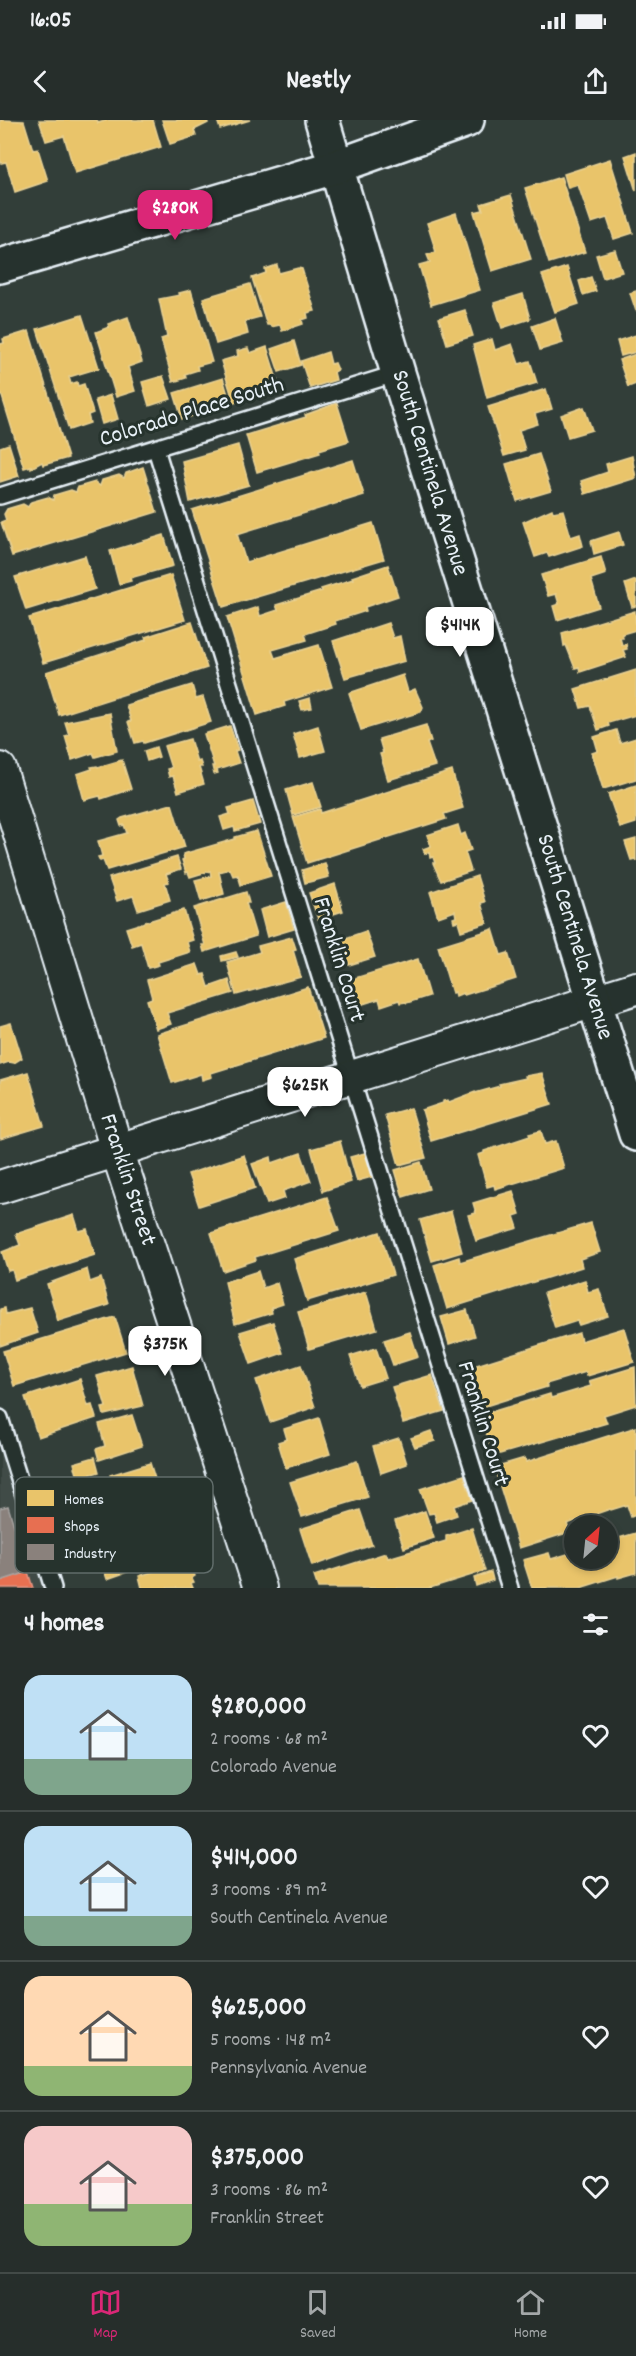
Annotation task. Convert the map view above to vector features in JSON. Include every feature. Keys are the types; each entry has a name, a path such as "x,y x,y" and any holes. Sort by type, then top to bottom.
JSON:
{"street":[{"name":"South Centinela Avenue","path":"322,120 398,373 636,1134"},
{"path":"0,266 335,166 467,120"},
{"name":"Franklin Street","path":"0,769 117,1150 260,1588"},
{"path":"0,1187 636,987"}],"lane":[{"name":"Colorado Place South","path":"0,496 398,373"},
{"name":"Franklin Court","path":"156,449 510,1588"},
{"path":"0,1418 18,1477"},
{"path":"48,1573 53,1588"}],"shaded area":[{"path":"0,1452 15,1499 15,1573 38,1573 43,1588 0,1588"}],"building: Homes":[{"path":"0,120 24,121 33,150 38,149 48,181 15,192 6,162 1,163 0,159"},
{"path":"39,120 97,120 98,123 108,120 153,120 161,147 75,173 64,136 46,141"},
{"path":"162,120 207,120 208,123 194,130 196,136 170,144"},
{"path":"217,120 250,120 220,129"},
{"path":"636,152 636,191 625,156"},
{"path":"610,159 633,233 614,239 607,218 591,223 578,185 568,188 564,174"},
{"path":"561,177 585,252 549,263 525,188"},
{"path":"511,195 531,259 492,271 474,212 483,210 481,204"},
{"path":"456,213 480,290 431,305 419,265 430,262 427,255 436,252 427,223"},
{"path":"615,250 622,272 603,278 596,255"},
{"path":"277,265 279,273 302,269 315,311 307,313 308,318 302,320 303,324 282,331 280,325 271,327 267,325 252,278 266,273 265,269"},
{"path":"567,267 579,304 555,312 542,275"},
{"path":"591,277 596,291 583,295 579,281"},
{"path":"250,284 260,317 245,321 248,334 216,344 203,298"},
{"path":"191,290 212,362 197,366 198,370 185,374 186,378 173,382 161,339 167,337 159,299 180,295 179,293"},
{"path":"636,291 636,311 630,293"},
{"path":"523,294 530,319 502,328 494,303"},
{"path":"465,310 473,336 447,344 439,318"},
{"path":"82,315 99,368 69,377 71,384 77,382 78,386 84,384 93,413 88,415 90,423 69,430 37,329"},
{"path":"128,317 142,362 128,367 135,391 116,397 96,332 109,327 108,324"},
{"path":"555,318 563,343 540,350 532,326"},
{"path":"29,331 68,458 43,465 42,462 31,468 31,466 24,468 0,390 0,344 4,343 3,339"},
{"path":"636,335 636,352 621,356 617,341"},
{"path":"492,339 495,350 512,344 519,364 530,361 537,383 487,398 473,345"},
{"path":"294,341 301,365 279,372 271,349"},
{"path":"267,347 280,389 234,403 221,361 238,356 237,351 248,348 250,353"},
{"path":"328,352 331,364 335,363 338,370 334,372 336,380 310,388 301,361"},
{"path":"636,354 636,384 628,387 619,360"},
{"path":"163,376 171,399 149,406 142,382"},
{"path":"223,378 231,405 182,419 174,393"},
{"path":"546,389 552,409 535,414 538,424 519,430 525,450 504,456 488,407"},
{"path":"111,395 118,419 102,424 95,400"},
{"path":"337,403 349,441 319,450 320,453 257,472 246,435 306,417 305,415"},
{"path":"584,407 592,430 568,437 561,415"},
{"path":"9,444 19,476 0,482 0,447"},
{"path":"238,445 249,485 190,502 182,461"},
{"path":"539,454 551,491 517,501 506,464"},
{"path":"632,456 636,478 585,494 581,481 608,472 606,464"},
{"path":"353,460 364,495 237,534 246,562 373,523 384,559 223,607 192,510"},
{"path":"143,467 157,512 12,556 1,522 6,520 4,514 7,509 23,504 28,507 31,502 48,497 53,500 54,495 71,490 76,492 78,487 95,482 100,486 102,480 119,475 124,478 126,473"},
{"path":"552,509 553,512 563,510 571,537 580,534 583,546 549,557 547,553 535,557 523,522"},
{"path":"619,532 623,545 594,554 591,541"},
{"path":"164,535 173,566 130,578 131,581 119,584 110,551"},
{"path":"85,556 95,589 26,610 15,577"},
{"path":"601,557 606,574 591,579 599,607 557,620 553,606 559,604 556,594 548,596 541,575"},
{"path":"388,565 398,596 365,607 366,611 335,621 336,624 305,634 307,640 272,650 275,658 319,645 332,687 284,702 285,706 257,715 227,617 258,607 260,616 278,610 276,605 322,591 321,589"},
{"path":"171,575 185,620 43,663 29,618"},
{"path":"636,580 636,606 632,607 625,584"},
{"path":"635,611 636,630 622,634 623,638 620,638 622,645 626,644 627,649 623,650 626,657 580,672 579,667 575,668 566,645 564,646 562,633"},
{"path":"192,622 207,668 59,715 46,672 146,640 145,637"},
{"path":"388,623 393,638 400,636 405,661 345,678 333,641"},
{"path":"636,670 636,715 608,723 609,726 598,730 590,706 581,708 575,689"},
{"path":"403,675 408,692 415,689 423,707 421,712 361,730 349,693"},
{"path":"192,685 196,699 203,697 211,722 144,743 143,741 135,743 128,722 131,721 126,705"},
{"path":"310,698 312,708 302,710 299,701"},
{"path":"110,713 117,751 95,757 93,753 72,760 65,736 69,735 65,722"},
{"path":"426,725 431,741 427,743 435,766 388,780 380,754 383,753 379,739"},
{"path":"230,726 238,750 235,751 239,763 217,770 218,773 214,774 212,766 214,766 204,734"},
{"path":"318,726 325,751 300,758 293,734"},
{"path":"616,730 620,743 636,738 636,779 603,789 592,753 598,751 594,737"},
{"path":"190,739 197,762 200,761 202,767 199,767 204,784 178,792 173,776 169,777 167,769 171,768 164,746"},
{"path":"156,747 159,757 147,761 144,751"},
{"path":"122,760 131,789 101,799 100,796 84,800 77,774 92,769 91,767"},
{"path":"452,771 463,808 444,814 446,819 307,863 293,817 320,809 321,813"},
{"path":"313,782 321,807 293,815 286,790"},
{"path":"636,785 636,823 620,828 608,794"},
{"path":"253,801 260,824 235,831 234,827 224,830 220,817 230,814 228,808"},
{"path":"172,804 185,847 107,870 103,860 100,861 98,857 102,856 98,841 127,833 119,820 122,818"},
{"path":"458,825 461,835 465,833 471,850 465,852 471,871 441,881 433,863 435,863 433,857 430,858 429,852 425,854 423,849 431,846 427,835"},
{"path":"257,831 271,876 241,885 238,875 233,876 230,869 219,872 224,894 201,901 195,880 211,876 210,871 190,877 188,872 186,873 182,860 184,859 183,854"},
{"path":"636,839 636,861 631,860 625,842"},
{"path":"177,857 181,869 166,874 169,882 165,883 170,900 138,910 133,896 117,901 109,878"},
{"path":"325,863 329,877 305,883 302,870"},
{"path":"477,876 485,902 481,903 487,923 461,931 458,921 454,922 455,911 438,917 430,892"},
{"path":"335,884 343,911 318,919 309,893"},
{"path":"246,892 249,903 246,903 256,936 204,952 202,945 205,945 194,908"},
{"path":"286,902 294,929 267,937 260,910"},
{"path":"184,910 193,940 187,942 190,952 158,962 159,965 148,968 141,943 132,946 126,928"},
{"path":"493,929 501,955 508,953 516,979 456,996 455,992 452,993 438,946"},
{"path":"366,931 375,957 349,965 340,940"},
{"path":"292,937 296,949 293,950 301,977 236,995 227,962 260,952 258,946"},
{"path":"236,952 238,957 222,961 221,956"},
{"path":"418,959 429,996 407,1003 400,1003 399,1000 381,1006 379,999 350,1008 342,982"},
{"path":"197,964 201,975 205,974 209,987 229,980 233,993 167,1013 171,1024 156,1029 147,1000 152,998 147,980"},
{"path":"308,987 324,1038 211,1073 212,1077 202,1080 201,1074 172,1083 157,1034"},
{"path":"11,1023 22,1058 14,1063 0,1065 0,1026"},
{"path":"28,1072 44,1126 0,1139 0,1080"},
{"path":"542,1073 552,1104 431,1141 422,1110 443,1103 443,1101 448,1100 449,1102 500,1086 499,1084"},
{"path":"411,1108 426,1158 399,1165 385,1115"},
{"path":"541,1131 545,1144 556,1141 564,1168 495,1189 494,1185 487,1187 478,1155"},
{"path":"340,1141 351,1182 323,1191 311,1149"},
{"path":"301,1153 311,1181 283,1191 285,1198 267,1204 252,1164 271,1157 272,1163"},
{"path":"365,1153 372,1177 357,1181 350,1157"},
{"path":"244,1155 255,1188 199,1206 188,1174"},
{"path":"421,1162 429,1189 403,1197 395,1170"},
{"path":"513,1191 520,1214 514,1216 518,1228 476,1241 468,1215 476,1213 473,1203"},
{"path":"327,1197 339,1231 255,1257 256,1260 223,1271 211,1233"},
{"path":"451,1211 462,1252 432,1261 420,1220"},
{"path":"74,1215 79,1231 87,1229 95,1255 15,1280 12,1270 8,1271 2,1252 20,1245 16,1234"},
{"path":"591,1223 600,1252 580,1259 582,1267 447,1309 434,1265 459,1257 460,1262"},
{"path":"380,1232 393,1275 307,1301 294,1259"},
{"path":"87,1269 90,1282 101,1278 109,1305 58,1321 47,1284"},
{"path":"258,1271 263,1288 277,1283 283,1304 271,1308 272,1313 235,1324 225,1282"},
{"path":"585,1280 588,1292 599,1289 608,1316 579,1325 577,1321 555,1328 544,1293"},
{"path":"366,1292 377,1329 309,1349 298,1312"},
{"path":"5,1308 6,1314 30,1308 38,1333 0,1346 0,1309"},
{"path":"467,1310 475,1336 449,1344 441,1317"},
{"path":"115,1317 126,1352 14,1386 3,1351"},
{"path":"273,1322 283,1353 251,1364 240,1332"},
{"path":"624,1328 634,1362 587,1376 586,1372 479,1408 467,1368 579,1333 581,1341"},
{"path":"410,1332 418,1357 393,1365 384,1340"},
{"path":"376,1348 386,1378 360,1386 350,1356"},
{"path":"301,1365 315,1407 270,1422 256,1380"},
{"path":"132,1366 143,1406 104,1415 102,1408 106,1407 97,1376"},
{"path":"635,1367 636,1405 604,1415 607,1423 493,1456 481,1415 550,1394 551,1398 591,1386 589,1381"},
{"path":"432,1375 444,1411 403,1423 392,1387"},
{"path":"80,1379 88,1406 92,1405 96,1418 38,1437 25,1397"},
{"path":"132,1415 142,1446 99,1460 96,1449 105,1446 99,1424"},
{"path":"319,1418 330,1454 286,1468 278,1442 287,1439 284,1429"},
{"path":"636,1427 636,1515 631,1517 627,1505 593,1515 564,1515 564,1534 519,1548 494,1467 525,1458 526,1462"},
{"path":"431,1431 435,1441 415,1447 411,1438"},
{"path":"399,1438 407,1464 381,1473 373,1446"},
{"path":"95,1457 99,1472 78,1477 74,1463"},
{"path":"357,1461 368,1497 302,1517 290,1482"},
{"path":"150,1463 154,1477 111,1477 110,1475"},
{"path":"464,1475 472,1500 454,1506 457,1515 437,1522 434,1513 429,1514 420,1489"},
{"path":"360,1510 372,1545 312,1566 300,1529"},
{"path":"425,1511 434,1538 404,1548 395,1521"},
{"path":"472,1528 485,1571 430,1588 318,1588 314,1576 386,1553 388,1558 446,1541 446,1536"},
{"path":"636,1533 636,1573 580,1588 532,1588 523,1560 549,1553 551,1559 564,1555 564,1569 618,1569 618,1538"},
{"path":"491,1572 493,1580 476,1586 474,1578"},
{"path":"105,1573 124,1573 107,1579"},
{"path":"149,1573 194,1573 195,1576 192,1578 194,1582 191,1583 193,1588 142,1588 139,1576"}],"building: Shops":[{"path":"28,1573 33,1588 0,1588 0,1581"}],"building: Industry":[{"path":"8,1506 15,1529 15,1573 25,1573 0,1581 0,1508"}]}
